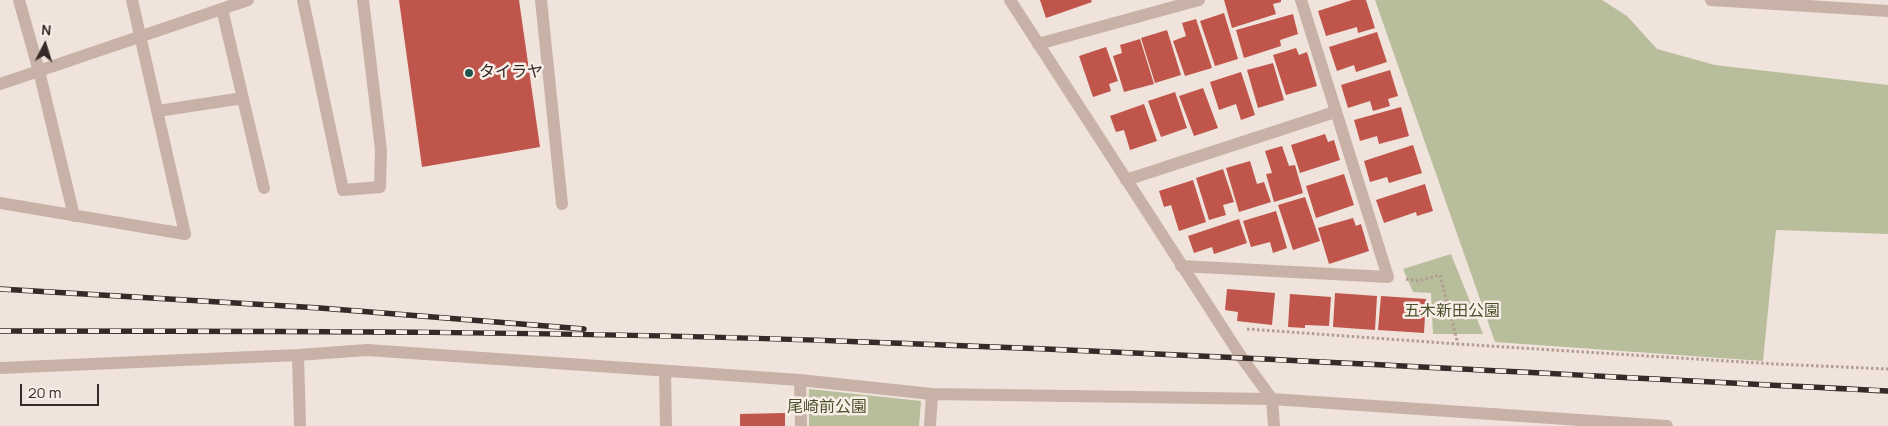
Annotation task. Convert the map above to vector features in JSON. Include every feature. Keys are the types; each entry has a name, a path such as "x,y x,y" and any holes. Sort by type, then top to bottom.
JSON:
{"street":[{"path":"20,0 74,216"},
{"path":"0,203 186,234 132,0"},
{"path":"0,84 248,0"},
{"path":"303,0 343,190 380,187 381,150 363,0"},
{"path":"541,0 562,204"},
{"path":"1010,0 1242,358 1272,399 1274,426"},
{"path":"1038,44 1199,0"},
{"path":"1182,266 1388,277 1301,0"},
{"path":"1711,0 1884,7"},
{"path":"222,9 264,188"},
{"path":"158,111 243,98"},
{"path":"1126,180 1336,112"},
{"path":"0,368 298,356 367,350 800,380 932,394 1272,399 1667,426"},
{"path":"298,356 300,426"},
{"path":"665,372 666,426"},
{"path":"800,380 801,426"},
{"path":"930,426 932,394"}],"path":[{"path":"1388,277 1418,281 1440,275 1458,344"},
{"path":"1222,327 1458,344 1776,364 1888,369"}],"green space":[{"path":"1375,0 1602,0 1627,16 1657,49 1715,65 1888,85 1888,234 1776,230 1763,361 1495,342"},
{"name":"五木新田公園","path":"1451,254 1483,334 1433,334 1431,293 1413,292 1403,269"},
{"name":"尾崎前公園","path":"809,389 921,401 919,426 809,426"}],"building":[{"name":"タイラヤ","path":"399,0 519,0 540,147 422,167"},
{"path":"1040,0 1091,0 1092,2 1046,18"},
{"path":"1224,0 1281,0 1281,2 1273,4 1276,14 1232,28"},
{"path":"1352,0 1366,0 1375,28 1358,33 1357,27 1326,36 1318,11"},
{"path":"1224,13 1238,59 1215,66 1200,21"},
{"path":"1293,14 1298,34 1280,40 1281,46 1244,58 1236,30"},
{"path":"1196,19 1212,68 1185,76 1173,41 1186,36 1182,23"},
{"path":"1167,30 1181,75 1155,83 1141,38"},
{"path":"1377,32 1387,62 1356,72 1354,65 1337,71 1329,47"},
{"path":"1140,39 1154,84 1124,92 1113,56 1122,53 1120,45"},
{"path":"1106,47 1118,81 1109,84 1111,91 1093,97 1079,56"},
{"path":"1296,48 1299,55 1307,52 1317,86 1286,95 1273,55"},
{"path":"1273,63 1284,100 1258,108 1247,70"},
{"path":"1390,70 1398,96 1388,99 1390,106 1373,111 1370,101 1348,108 1341,85"},
{"path":"1241,72 1255,115 1241,120 1236,104 1219,110 1210,82"},
{"path":"1203,88 1218,128 1194,136 1179,96"},
{"path":"1175,92 1187,128 1161,137 1148,101"},
{"path":"1144,104 1157,141 1130,150 1124,130 1116,132 1110,116"},
{"path":"1401,107 1409,136 1379,144 1377,136 1360,141 1354,120"},
{"path":"1325,134 1328,142 1334,140 1340,160 1300,173 1291,145"},
{"path":"1413,145 1422,173 1389,183 1387,177 1370,182 1364,161"},
{"path":"1282,146 1289,166 1295,165 1303,193 1274,202 1266,174 1272,173 1265,151"},
{"path":"1250,161 1257,184 1264,182 1271,202 1239,212 1226,168"},
{"path":"1223,169 1234,202 1223,205 1226,215 1209,220 1196,178"},
{"path":"1344,174 1354,205 1316,218 1306,186"},
{"path":"1193,180 1206,222 1179,231 1171,205 1164,207 1159,191"},
{"path":"1425,184 1433,211 1417,216 1416,212 1384,223 1376,200"},
{"path":"1305,197 1320,241 1293,250 1278,205"},
{"path":"1276,211 1287,248 1273,253 1270,242 1251,247 1243,221"},
{"path":"1353,218 1356,226 1361,224 1369,251 1329,264 1318,228"},
{"path":"1239,219 1247,243 1214,254 1212,247 1194,253 1188,236"},
{"path":"1227,289 1275,293 1272,325 1237,321 1238,312 1225,310"},
{"path":"1335,293 1377,296 1375,330 1333,327"},
{"path":"1290,294 1331,297 1329,326 1305,325 1305,328 1288,327"},
{"path":"1381,296 1426,299 1424,333 1378,330"},
{"path":"785,413 785,426 740,426 740,414"}],"railway":[{"path":"0,289 320,308 584,329"},
{"path":"0,331 432,332 756,338 1120,352 1888,391"}],"place":[{"name":"タイラヤ","path":"469,73"}]}
